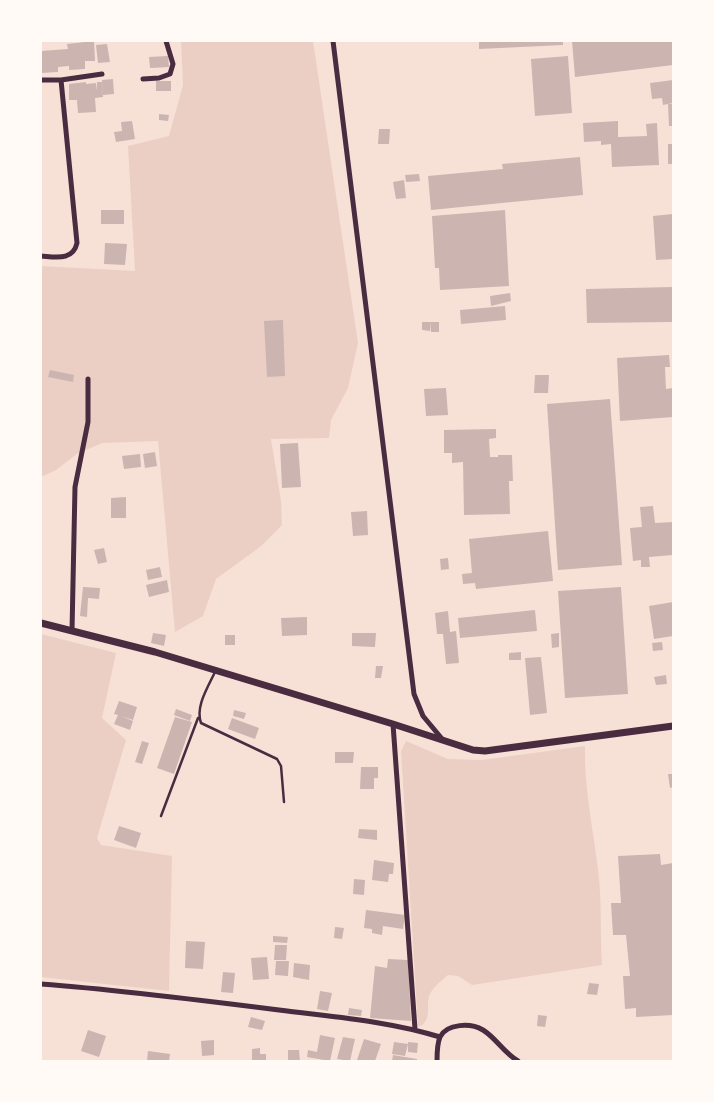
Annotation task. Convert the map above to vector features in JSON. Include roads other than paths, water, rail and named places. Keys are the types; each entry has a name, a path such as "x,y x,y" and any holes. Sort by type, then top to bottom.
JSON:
{"main road":[{"path":"41,623 155,652 473,750 485,751 673,726"}],"street":[{"path":"143,79 159,78 170,74 173,64 166,41"},
{"path":"334,41 414,694 423,716 444,741"},
{"path":"41,80 61,80 102,74"},
{"path":"41,256 66,257 74,252 77,243 61,80"},
{"path":"72,631 75,487 88,422 88,379"},
{"path":"393,724 415,1029"},
{"path":"41,984 111,989 346,1019 415,1029 440,1037"},
{"path":"437,1061 440,1037 452,1027 464,1025 474,1026 483,1030 518,1061"}],"lane":[{"path":"161,816 198,716 200,705 215,671"},
{"path":"198,716 201,723 207,727 277,759 281,766 284,802"}]}
